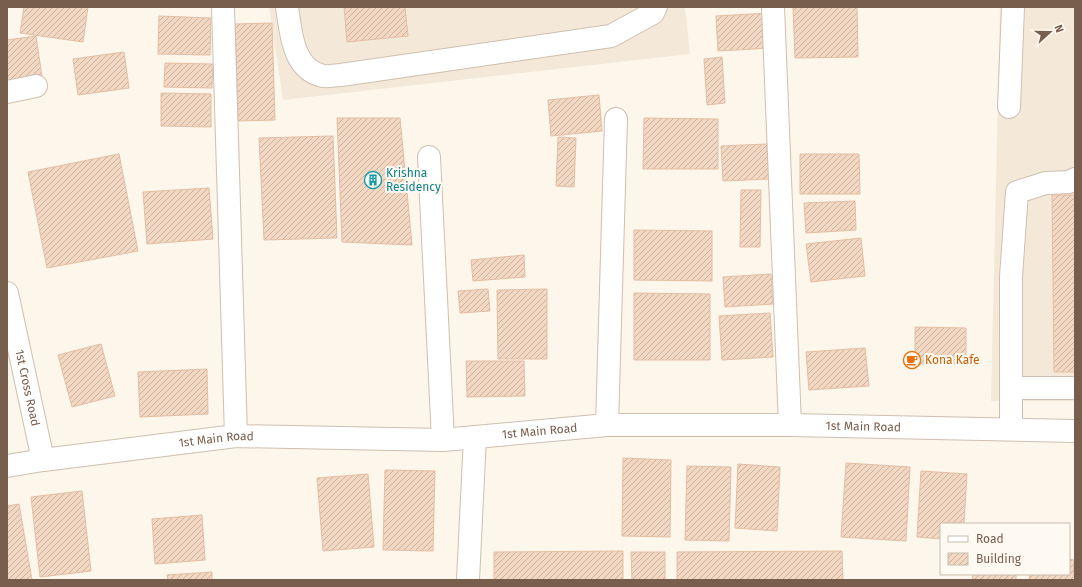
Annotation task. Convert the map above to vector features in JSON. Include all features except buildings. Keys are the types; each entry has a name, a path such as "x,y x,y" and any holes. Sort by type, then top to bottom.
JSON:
{"street":[{"path":"223,7 236,436"},
{"path":"287,7 294,50 306,69 323,76 341,75 611,36 653,14 656,7"},
{"path":"773,7 790,425"},
{"path":"1009,107 1013,7"},
{"path":"7,92 36,86"},
{"path":"607,425 616,119"},
{"path":"429,157 444,440"},
{"path":"1010,429 1011,277 1017,192 1046,183 1069,182 1075,179"},
{"name":"1st Cross Road","path":"7,293 43,460"},
{"path":"1011,388 1075,388"},
{"name":"1st Main Road","path":"7,466 43,460 236,436 444,440 607,425 790,425 1075,431"},
{"path":"468,580 475,437"}],"shaded area":[{"path":"269,7 685,7 690,54 283,100"},
{"path":"1000,7 1075,7 1075,401 991,401"}],"place":[{"name":"Krishna Residency","path":"373,180"},
{"name":"Kona Kafe","path":"912,360"}]}
